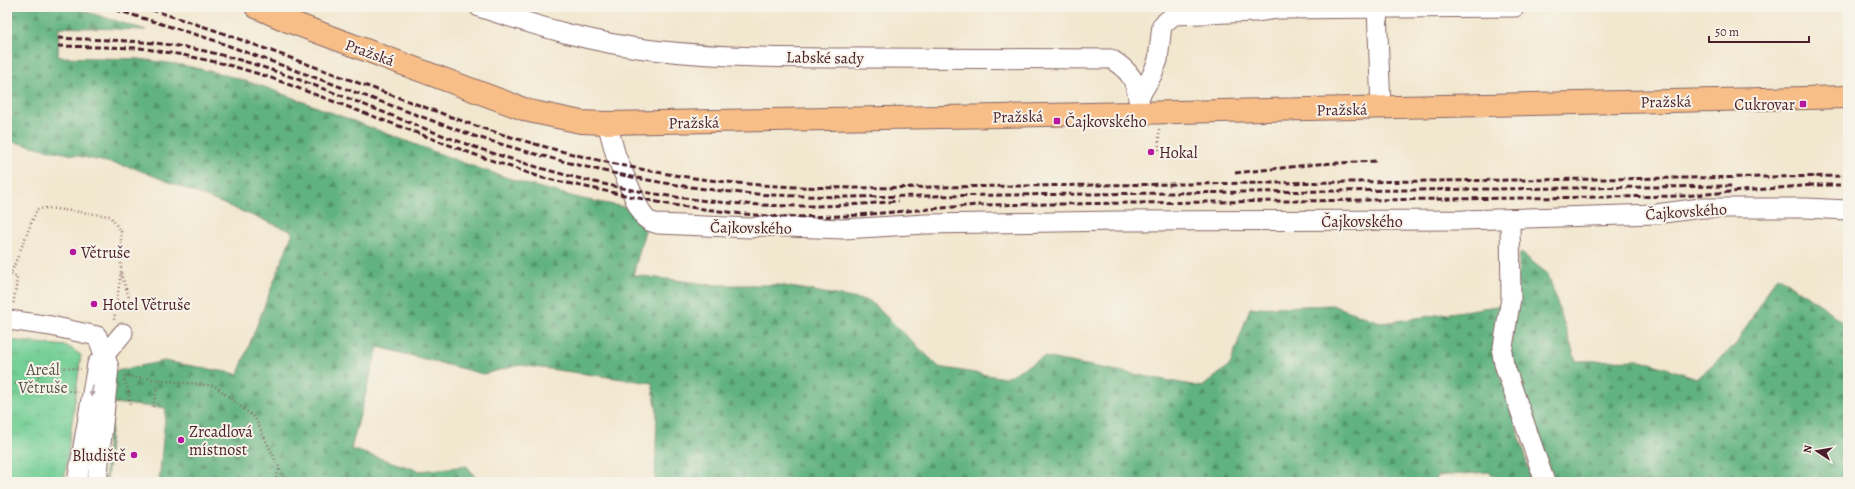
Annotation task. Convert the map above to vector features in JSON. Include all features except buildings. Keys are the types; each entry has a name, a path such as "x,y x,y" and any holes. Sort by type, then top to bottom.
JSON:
{"main road":[{"name":"Pražská","path":"256,7 288,21 529,111 581,122 607,123 1146,108 1381,108 1848,97"}],"street":[{"name":"Labské sady","path":"479,7 522,22 580,37 654,50 752,56 819,58 1111,59 1125,67 1134,80 1146,108"},
{"path":"1146,108 1152,75 1158,60 1162,25 1174,15 1256,12 1277,9 1515,7"},
{"path":"1377,8 1381,108"},
{"name":"Čajkovského","path":"607,123 616,156 637,204 645,218 658,224 751,228 761,226 844,228 926,224 1510,219 1656,214 1701,208 1806,208 1848,210"},
{"path":"1510,219 1511,298 1502,352 1504,364 1545,482"},
{"path":"10,320 51,326 97,336 109,367 97,482"},
{"path":"77,482 97,364 105,356 118,327"}],"path":[{"path":"1146,108 1159,153"},
{"path":"7,283 37,209 48,208 110,216 121,232 121,272 118,327"},
{"path":"121,272 132,304"},
{"path":"10,320 17,277 11,274"},
{"path":"37,386 40,365 85,370"},
{"path":"130,405 128,389 122,376 215,386 255,418 286,482"},
{"path":"153,407 159,380"},
{"path":"7,383 92,394"},
{"path":"275,482 279,469"}],"green space":[{"path":"7,7 71,7 146,30 59,27 58,57 139,59 182,65 222,74 262,86 469,165 526,184 583,199 650,212 633,275 716,285 779,285 870,301 939,367 1005,378 1044,357 1202,387 1230,365 1250,308 1332,305 1383,323 1503,305 1495,359 1525,454 1531,482 1501,482 1489,472 1437,476 1437,482 655,482 657,411 652,383 520,365 483,374 378,347 351,449 420,471 467,466 478,481 159,482 166,408 113,403 107,482 105,482 112,372 164,361 238,374 293,232 134,168 13,142 7,164"},
{"path":"1520,252 1548,274 1576,361 1641,360 1697,378 1736,344 1777,276 1821,305 1848,327 1848,482 1554,482 1510,353"},
{"name":"Areál Větruše","path":"7,340 67,346 81,355 64,482 7,482"}],"railway":[{"path":"107,7 213,40 474,136 504,145 597,170 660,182 738,193 847,197 1732,186"},
{"path":"143,7 214,30 476,126 511,137 616,164 724,182 826,188 869,188 1848,176"},
{"path":"58,38 152,43 184,47 223,55 299,80 443,136 486,151 555,172 603,184 701,200 750,204 799,206 849,205 898,201"},
{"path":"58,46 140,48 225,64 266,76 473,154 543,178 672,205 744,214 782,217 847,216 977,205 1682,196 1813,185"},
{"path":"1235,173 1318,164 1377,161"},
{"path":"1808,185 1848,185"}],"place":[{"name":"Cukrovar","path":"1803,104"},
{"name":"Čajkovského","path":"1057,121"},
{"name":"Hokal","path":"1151,152"},
{"name":"Větruše","path":"73,252"},
{"name":"Hotel Větruše","path":"94,304"},
{"name":"Zrcadlová místnost","path":"181,440"},
{"name":"Bludiště","path":"134,455"}]}
